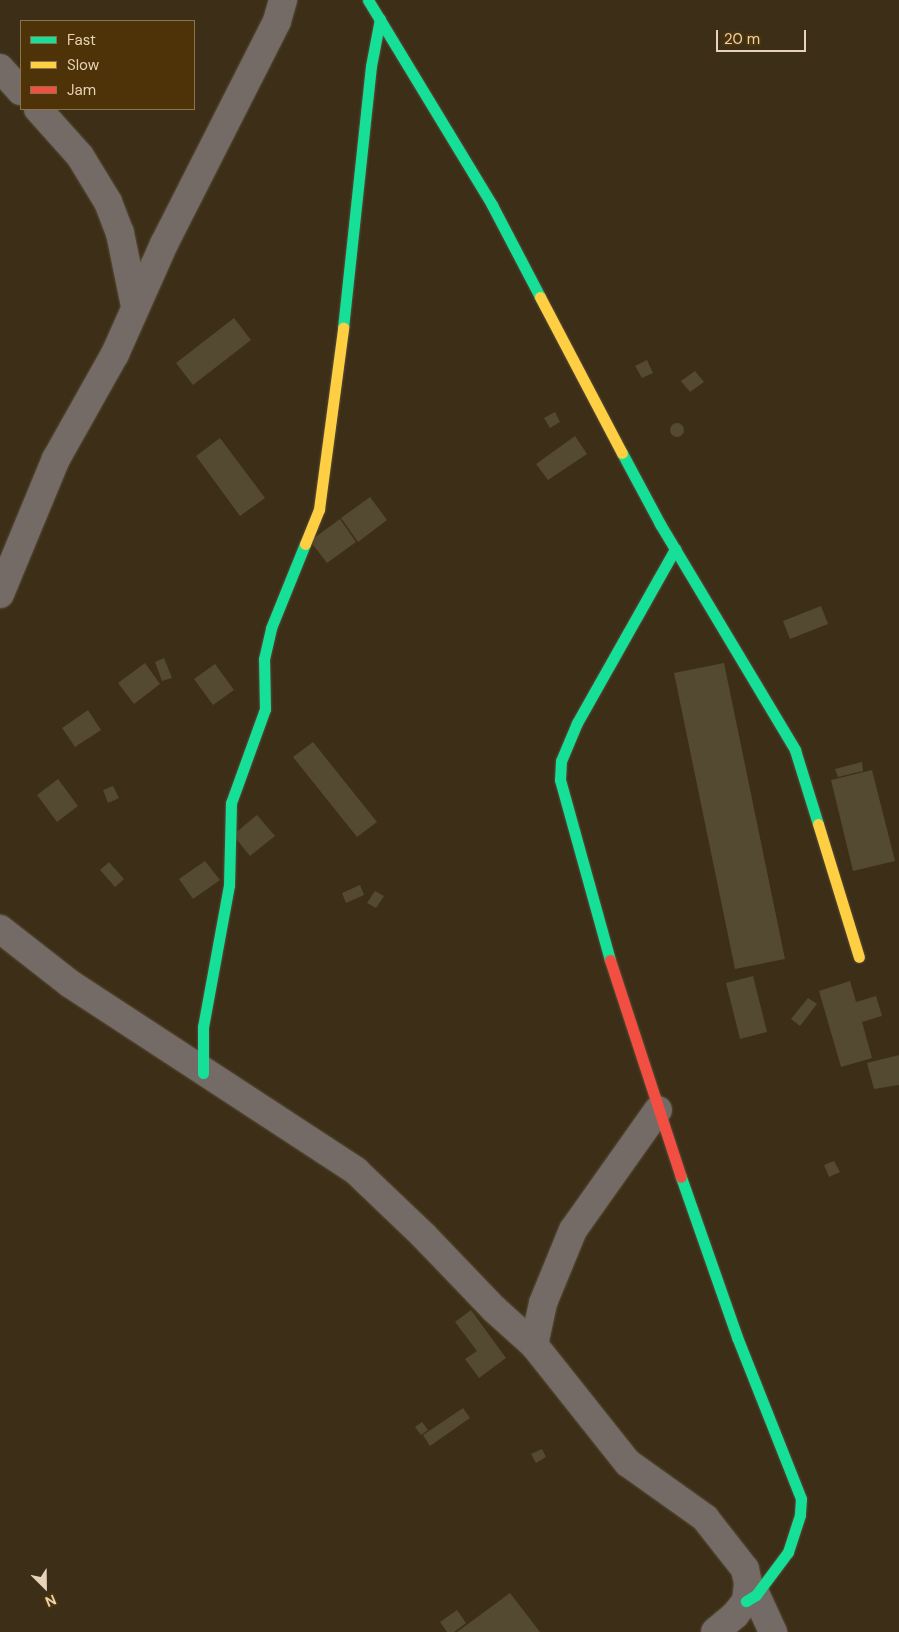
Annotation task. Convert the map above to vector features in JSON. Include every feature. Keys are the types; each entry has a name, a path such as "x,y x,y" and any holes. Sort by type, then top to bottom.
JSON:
{"street":[{"path":"0,594 56,459 115,354 136,306 277,21 283,0"},
{"path":"368,0 492,205 675,549 795,750 859,957"},
{"path":"203,1073 203,1028 229,885 231,803 266,709 264,658 271,628 319,509 345,316 371,66 380,19"},
{"path":"0,68 20,90"},
{"path":"39,110 80,156 108,202 120,233 136,306"},
{"path":"675,549 577,723 561,762 560,780 588,889 658,1110 737,1337 801,1499 800,1515 788,1552 736,1615 715,1632"},
{"path":"0,929 69,984 203,1073 356,1170 534,1345 628,1463 705,1518 745,1569 751,1598 773,1632"},
{"path":"534,1345 543,1303 573,1230 658,1110"}],"building":[{"path":"234,318 251,340 193,385 176,363"},
{"path":"647,360 653,373 642,378 635,366"},
{"path":"695,371 704,382 690,392 681,381"},
{"path":"555,412 560,422 550,428 544,418"},
{"path":"677,423 682,425 684,430 682,435 677,437 672,435 670,430 672,425"},
{"path":"575,436 587,454 548,480 536,464"},
{"path":"220,438 265,498 240,516 196,456"},
{"path":"370,497 387,520 358,542 341,518"},
{"path":"340,519 356,542 327,563 310,541"},
{"path":"821,606 828,624 790,639 783,621"},
{"path":"164,658 172,678 162,681 155,662"},
{"path":"145,663 160,684 134,704 118,683"},
{"path":"724,663 785,959 735,969 674,673"},
{"path":"215,664 234,690 213,705 194,679"},
{"path":"88,710 101,730 75,747 62,728"},
{"path":"313,742 377,822 357,837 293,757"},
{"path":"862,762 863,771 838,777 835,769"},
{"path":"872,770 895,861 853,871 831,780"},
{"path":"58,779 78,806 57,822 37,795"},
{"path":"113,786 119,798 108,803 103,790"},
{"path":"257,815 275,836 250,856 233,835"},
{"path":"205,861 220,880 193,899 179,879"},
{"path":"109,862 124,879 115,887 100,870"},
{"path":"360,885 364,895 346,903 342,893"},
{"path":"375,891 384,896 376,908 367,903"},
{"path":"753,976 767,1032 740,1039 726,983"},
{"path":"850,981 856,1002 876,996 882,1016 862,1022 872,1058 841,1067 819,991"},
{"path":"808,998 817,1004 800,1026 791,1019"},
{"path":"899,1055 899,1085 874,1089 867,1063"},
{"path":"834,1161 840,1172 829,1177 824,1165"},
{"path":"471,1310 506,1358 479,1378 465,1359 477,1351 455,1322"},
{"path":"463,1408 470,1418 430,1446 423,1435"},
{"path":"422,1422 428,1430 421,1435 415,1427"},
{"path":"542,1449 546,1457 536,1463 531,1454"},
{"path":"510,1593 540,1632 457,1632"},
{"path":"457,1610 466,1623 454,1632 447,1632 440,1622"}],"traffic: fast":[{"path":"368,0 492,205 540,297"},
{"path":"343,328 371,66 380,19"},
{"path":"622,453 660,524 795,750 818,824"},
{"path":"203,1073 203,1027 229,885 231,803 265,709 264,659 271,628 305,544"},
{"path":"610,960 560,780 561,761 577,723 675,549"},
{"path":"681,1177 737,1337 801,1499 800,1515 788,1552 756,1595 746,1601"}],"traffic: slow":[{"path":"540,297 622,453"},
{"path":"305,544 319,509 343,328"},
{"path":"818,824 859,957"}],"traffic: jam":[{"path":"610,960 681,1177"}]}
